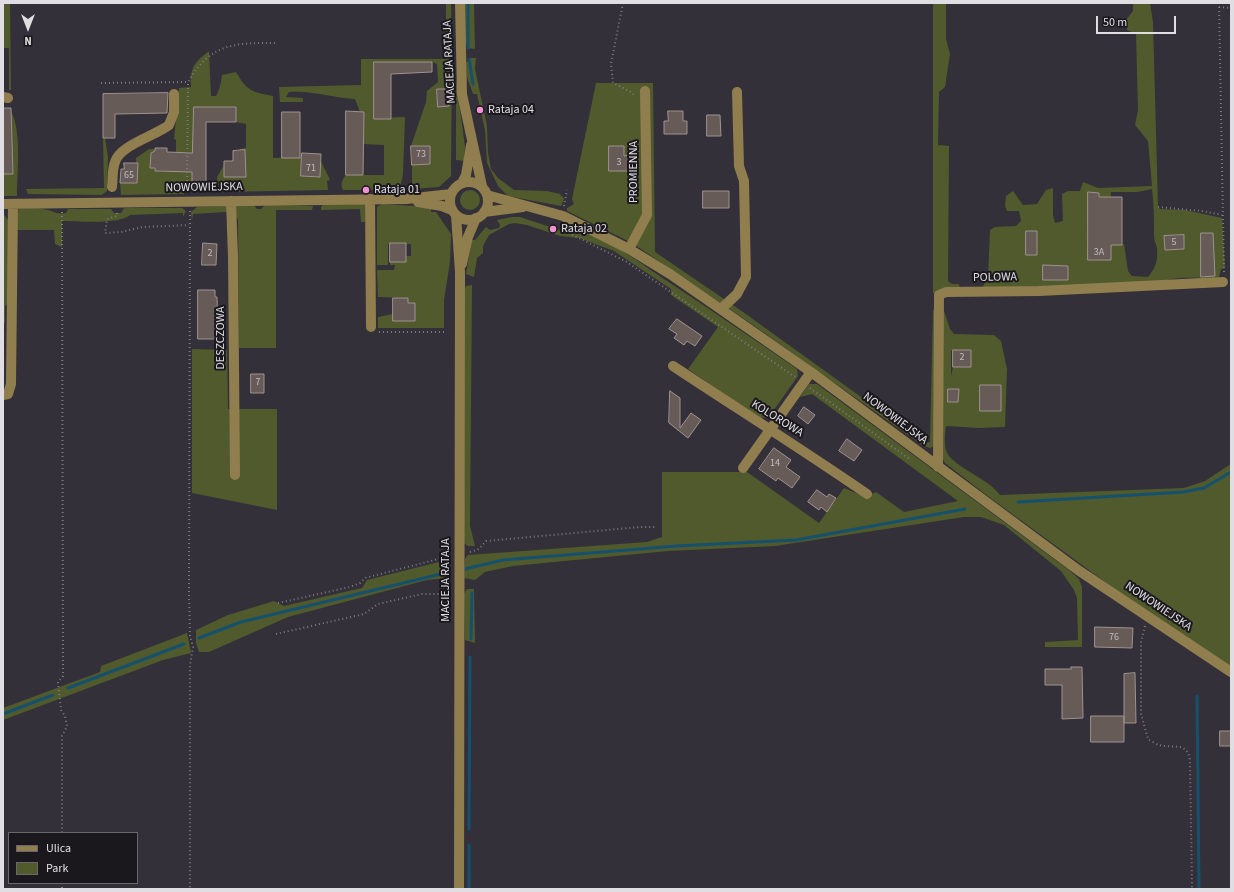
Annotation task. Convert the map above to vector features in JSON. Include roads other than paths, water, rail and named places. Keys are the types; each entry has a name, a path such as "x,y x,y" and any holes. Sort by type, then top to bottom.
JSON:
{"street":[{"name":"MACIEJA RATAJA","path":"460,3 462,94 482,186"},
{"name":"PROMIENNA","path":"629,249 647,215 645,91"},
{"path":"721,309 737,294 746,276 744,181 739,166 738,92"},
{"path":"112,187 113,169 116,158 126,150 169,125 174,112 174,94"},
{"name":"MACIEJA RATAJA","path":"462,183 466,175 472,143"},
{"path":"470,181 482,186 487,195 488,204 480,215 464,219 454,212 450,202 451,194 458,185 470,181"},
{"name":"NOWOWIEJSKA","path":"8,204 406,199 451,194"},
{"name":"NOWOWIEJSKA","path":"487,195 533,207 572,220 629,249 670,274 811,372 1147,622 1231,672"},
{"path":"370,199 371,327"},
{"name":"NOWOWIEJSKA","path":"406,199 442,206 454,212"},
{"name":"DESZCZOWA","path":"231,201 235,475"},
{"path":"3,395 8,394 11,384 8,204"},
{"name":"NOWOWIEJSKA","path":"480,215 533,207"},
{"name":"MACIEJA RATAJA","path":"454,212 460,272 459,889"},
{"name":"MACIEJA RATAJA","path":"460,272 468,237 480,215"},
{"name":"POLOWA","path":"938,467 940,295 946,292 1039,291 1223,282"},
{"name":"KOLOROWA","path":"673,366 866,494"},
{"path":"743,468 811,372"}],"waterway":[{"path":"468,3 468,48"},
{"path":"469,59 473,84"},
{"path":"1018,502 1183,492 1204,488 1231,472"},
{"path":"465,569 503,560 677,546 796,540 965,509"},
{"path":"199,638 241,622 445,573"},
{"path":"471,639 472,593"},
{"path":"68,688 184,644"},
{"path":"469,829 470,657"},
{"path":"3,714 53,695"},
{"path":"1197,696 1199,889"},
{"path":"469,845 469,889"}],"place":[{"name":"Rataja 04","path":"480,110"},
{"name":"Rataja 01","path":"366,190"},
{"name":"Rataja 02","path":"553,229"}]}
